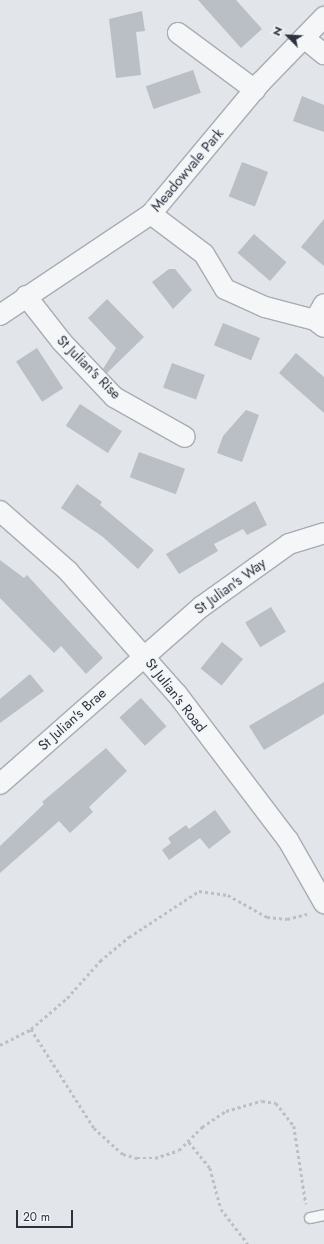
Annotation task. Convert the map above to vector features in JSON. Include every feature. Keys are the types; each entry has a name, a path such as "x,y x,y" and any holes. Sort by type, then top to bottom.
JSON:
{"street":[{"name":"Meadowvale Park","path":"26,296 151,214 255,90 324,17"},
{"path":"178,33 255,90"},
{"path":"304,38 324,54"},
{"path":"151,214 204,254 225,290 265,307 321,317"},
{"path":"0,315 26,296"},
{"name":"St Julian's Rise","path":"26,296 62,342 114,397 185,437"},
{"name":"St Julian's Road","path":"0,511 68,571 144,654 288,840 317,908"},
{"name":"St Julian's Way","path":"144,654 201,607 289,544 324,533"},
{"name":"St Julian's Brae","path":"0,784 144,654"}],"lane":[{"path":"310,1218 324,1215"}],"path":[{"path":"0,1045 31,1029 67,998 100,961 199,891 228,895 267,917 287,919 317,908"},
{"path":"31,1029 94,1128 123,1154 155,1158 189,1142 202,1127 226,1111 262,1100 276,1103 294,1126 301,1159 302,1192 310,1218"},
{"path":"189,1142 210,1168 221,1209 248,1244"}],"building":[{"path":"198,0 236,0 262,29 241,48"},
{"path":"142,11 145,31 136,32 141,75 116,78 109,19"},
{"path":"193,70 201,93 154,109 146,86"},
{"path":"302,96 324,105 324,132 293,121"},
{"path":"242,162 268,172 255,207 229,197"},
{"path":"324,219 324,266 301,247"},
{"path":"254,234 286,262 270,281 238,253"},
{"path":"169,269 175,269 192,290 173,309 152,282"},
{"path":"107,299 144,337 107,373 103,369 116,348 88,318"},
{"path":"223,323 260,338 251,360 214,345"},
{"path":"37,348 63,388 42,402 16,362"},
{"path":"296,353 324,377 324,413 279,373"},
{"path":"172,363 205,375 196,399 163,387"},
{"path":"80,404 122,431 108,453 66,426"},
{"path":"246,410 259,415 242,462 217,453 223,436"},
{"path":"139,452 185,469 176,494 130,477"},
{"path":"77,484 102,502 100,505 154,550 138,569 103,537 61,508"},
{"path":"255,501 267,525 247,535 243,529 214,544 218,551 179,574 166,554"},
{"path":"0,560 24,578 27,575 103,658 86,674 61,646 54,653 0,598"},
{"path":"271,607 286,632 260,647 245,622"},
{"path":"222,642 243,659 222,685 201,668"},
{"path":"30,674 44,691 0,723 0,699"},
{"path":"324,682 324,714 264,750 249,726"},
{"path":"141,698 166,726 145,746 119,717"},
{"path":"106,748 127,771 89,807 93,812 70,833 59,821 0,873 0,846 44,804 42,802"},
{"path":"215,810 231,832 209,849 200,838 169,860 162,850 171,843 168,838 186,825 189,829"}]}
